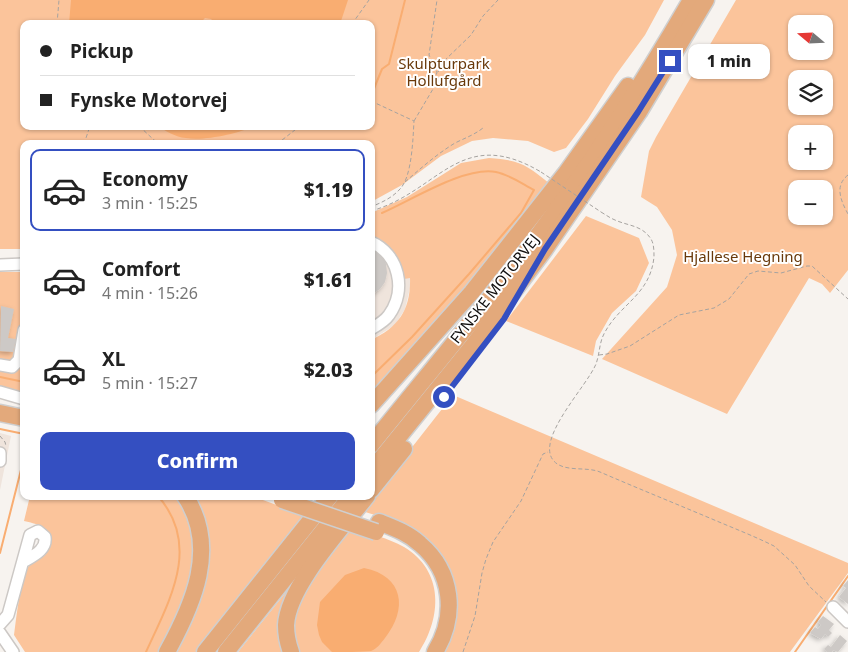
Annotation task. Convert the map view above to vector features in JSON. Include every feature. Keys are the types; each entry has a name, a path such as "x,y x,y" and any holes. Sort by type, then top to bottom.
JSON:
{"highway":[{"path":"375,401 472,292 566,173 687,0"},
{"name":"FYNSKE MOTORVEJ","path":"375,440 552,216 658,58 691,0"},
{"name":"FYNSKE MOTORVEJ","path":"375,467 474,344 545,249 638,112 706,0"},
{"path":"375,485 504,319 545,249"},
{"path":"0,413 20,417"},
{"path":"167,652 188,610 197,587 202,564 201,537 196,519 187,500"},
{"path":"284,500 378,527 403,532 419,543 432,556 441,570 448,588 449,607 447,627 435,652"},
{"path":"312,500 378,527 414,550 425,561 439,591 439,620 432,640 424,652"},
{"path":"205,652 327,500"},
{"path":"226,652 348,500"},
{"path":"291,652 286,626 292,599 312,568 364,500"}],"street":[{"path":"375,244 391,257 398,271 399,286 396,301 390,314 375,327"},
{"path":"0,265 20,264"},
{"path":"0,365 12,366 19,360 20,354"},
{"path":"0,392 20,398"},
{"path":"0,399 20,404"},
{"path":"0,453 0,461"},
{"path":"0,624 8,615 23,562"},
{"path":"829,604 848,622"},
{"path":"0,633 13,652"}],"path":[{"path":"57,20 59,0"},
{"path":"355,20 369,0"},
{"path":"437,0 429,54 438,72"},
{"path":"405,183 414,121 433,89 438,72 444,61 471,35 483,16 498,0"},
{"path":"375,103 414,121"},
{"path":"375,205 393,196 437,155 457,142 473,136 483,128"},
{"path":"143,130 154,140"},
{"path":"282,140 295,130"},
{"path":"375,210 410,193 453,165 467,159 483,156 503,156 516,159 541,172 601,212 644,231 652,240 654,251 653,264 641,291 611,323 600,344 596,365 554,430 548,452 552,459 563,466 596,471 774,546 795,565 809,586 829,604"},
{"path":"848,175 839,188 842,202 848,214"},
{"path":"599,355 630,346 679,315 714,308 729,299 749,274 758,271 781,274 812,266 848,299"},
{"path":"463,652 475,616 482,573 493,542 521,501 543,454 548,452"}],"shaded area":[{"path":"71,0 348,0 341,20 212,20 205,18 203,20 69,20"},
{"path":"165,130 244,130 202,139 186,138"},
{"path":"375,240 389,248 396,256 401,265 404,278 410,277 410,288 405,309 395,325 375,338"},
{"path":"0,433 11,436 0,490"},
{"path":"364,568 377,572 387,578 394,586 398,595 399,605 397,616 385,638 373,650 363,652 332,652 322,642 319,635 317,625 320,602 345,575"}],"green space":[{"name":"Skulpturpark Hollufgård","path":"0,0 664,0 645,35 566,148 554,152 528,141 493,138 472,141 441,156 402,185 375,200 375,140 20,140 20,249 0,249"},
{"name":"Hjallese Hegning","path":"736,0 848,0 848,270 830,293 822,284 809,278 727,414 602,359 667,287 677,255 672,230 657,207 641,197 649,151"},
{"path":"489,158 508,160 535,172 550,184 480,273 375,391 375,338 389,329 401,316 408,299 410,278 404,279 397,259 384,246 375,240 375,211 407,197 461,163"},
{"path":"586,216 639,238 649,263 636,291 612,313 596,341 593,356 506,321"},
{"path":"0,272 20,272 20,391 0,386"},
{"path":"453,395 848,563 848,573 790,652 443,652 455,624 457,611 454,585 445,561 429,541 413,529 362,511 371,500 375,500 375,494"},
{"path":"29,500 179,500 191,524 194,541 192,575 182,606 159,652 25,652 14,635 20,593 27,569 33,562 45,555 49,544 48,535 44,528 24,521"},
{"path":"194,500 263,500 304,515 197,652 174,652 201,596 208,553 205,521"},
{"path":"350,527 385,538 404,547 417,557 426,569 435,595 435,610 427,638 419,652 297,652 291,626 300,593"},
{"path":"294,582 287,652 238,652"}],"building":[{"path":"375,250 383,256 386,264 385,282 375,292"},
{"path":"1,306 14,309 8,338 16,339 13,352 0,351"},
{"path":"848,580 848,604 839,597 846,588 843,586"},
{"path":"823,616 834,624 829,630 832,633 828,637 825,634 821,639 810,633 815,627 818,629 821,625 818,622"},
{"path":"840,635 847,641 838,652 833,650 832,652 827,652 824,649 828,645 831,647"}],"waterway":[{"path":"375,86 382,69 389,64 405,0"},
{"path":"375,373 412,337 469,274 521,213 534,190 506,175 496,172 469,174 439,185 382,213"},
{"path":"0,377 20,381"},
{"path":"0,429 20,433"},
{"path":"0,553 20,474"},
{"path":"146,652 172,593 180,554 178,534 171,515 161,500"},
{"path":"795,652 848,576"}],"route":[{"path":"444,397 504,319 545,249 638,112 670,61"}]}
